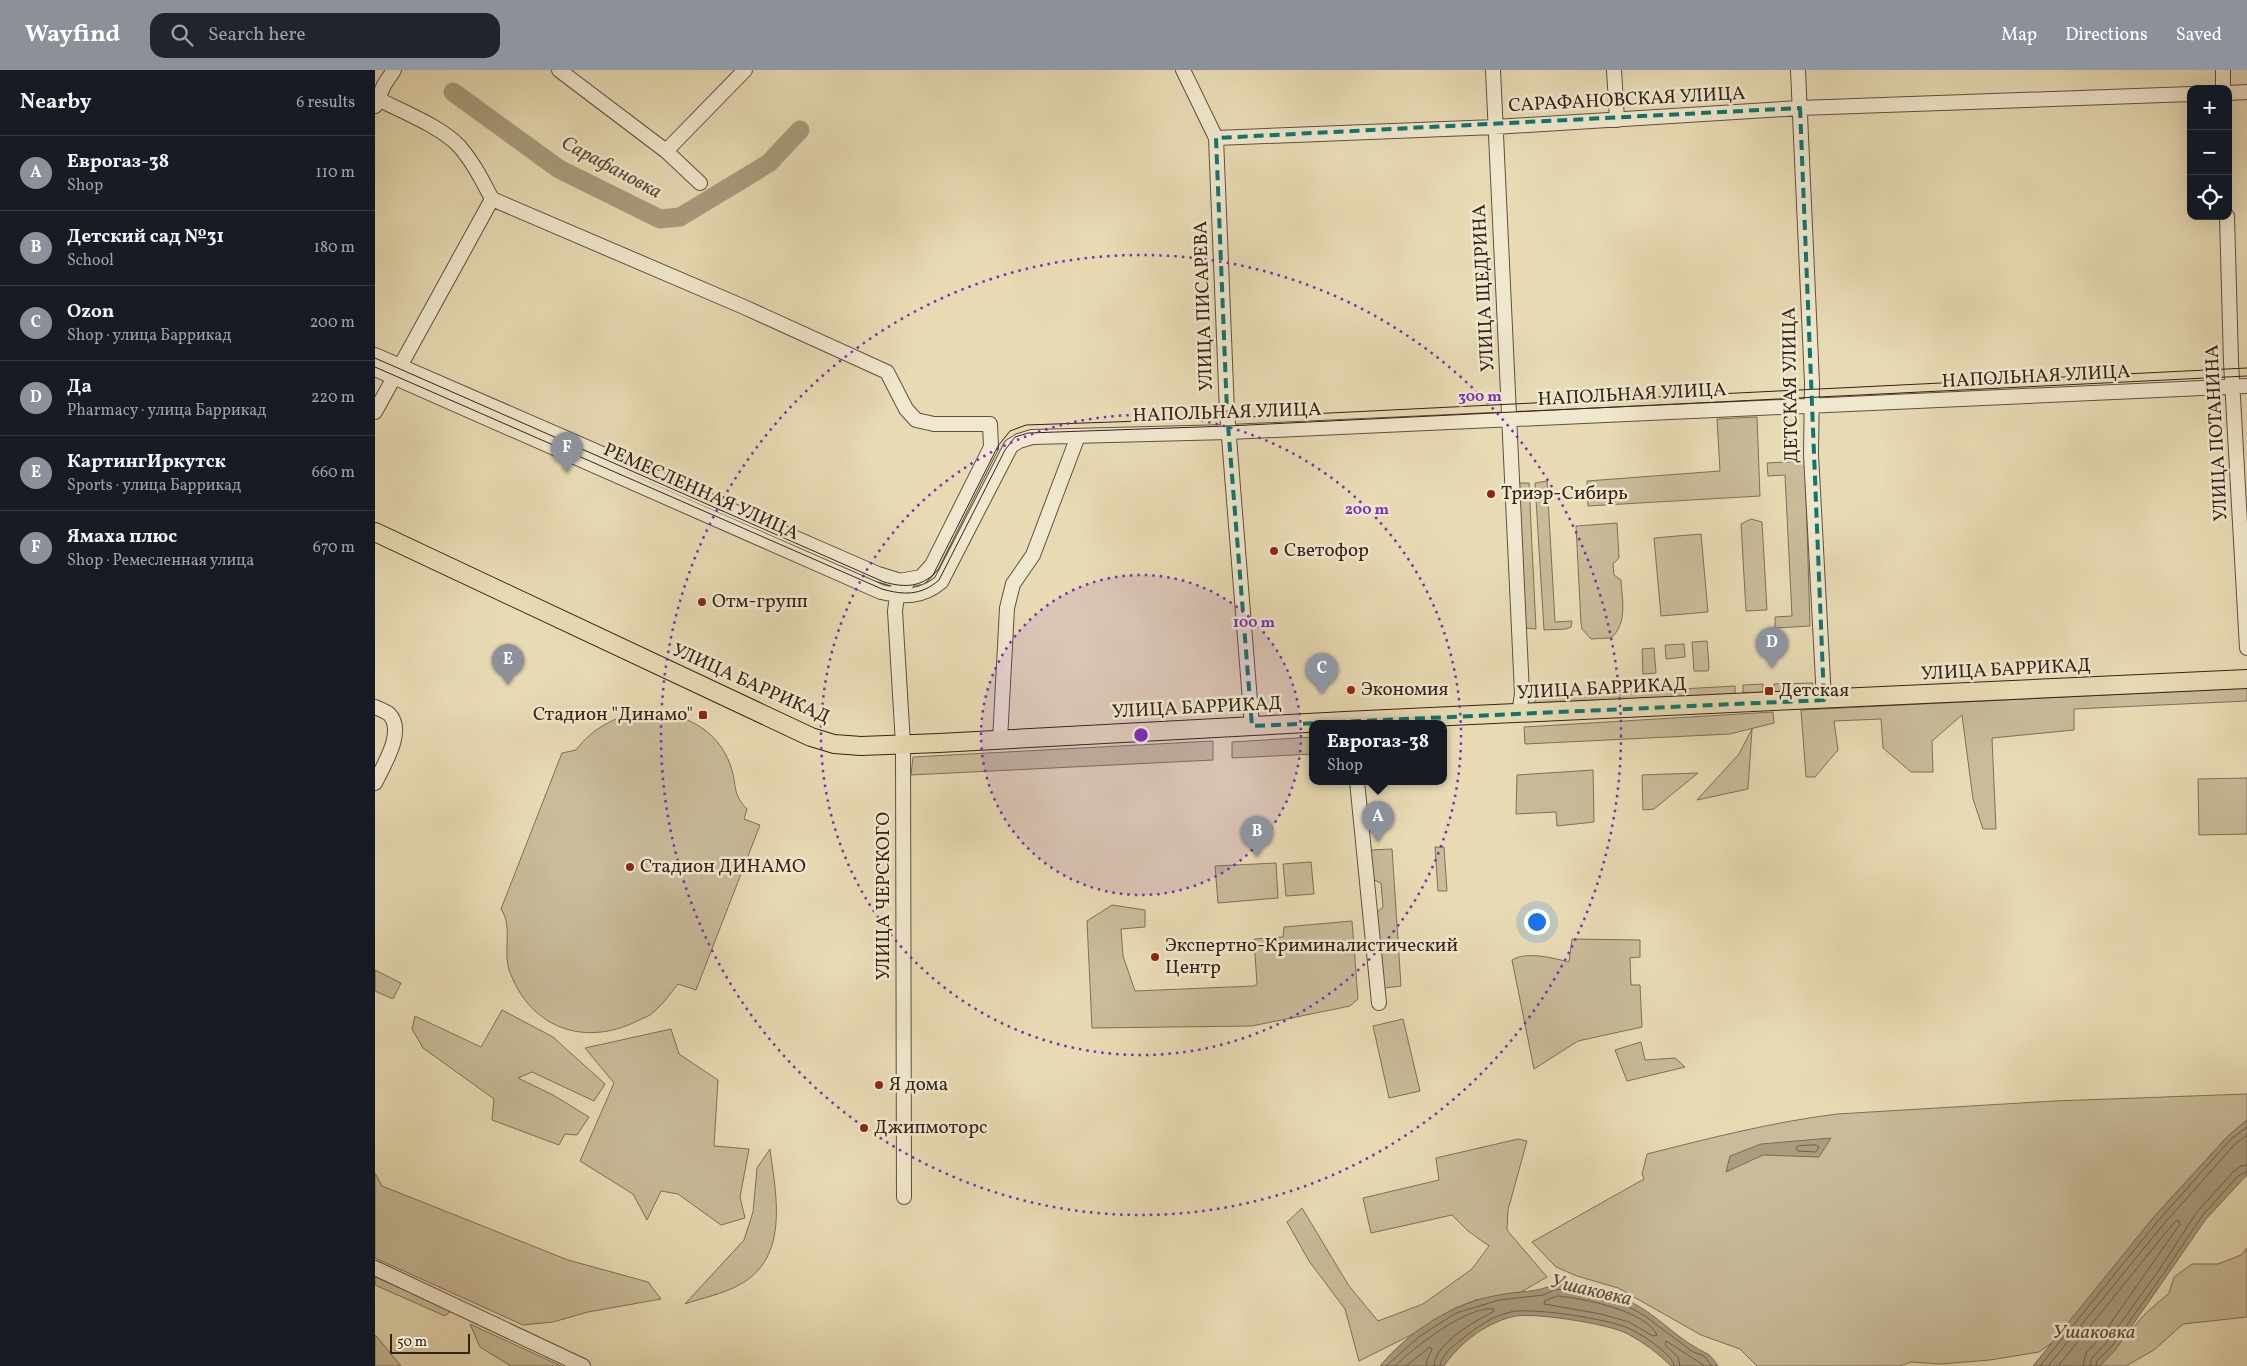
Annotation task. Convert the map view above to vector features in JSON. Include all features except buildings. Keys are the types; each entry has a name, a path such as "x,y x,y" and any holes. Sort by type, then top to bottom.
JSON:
{"main road":[{"name":"УЛИЦА БАРРИКАД","path":"375,532 811,737 834,744 861,746 1309,724"},
{"name":"УЛИЦА БАРРИКАД","path":"1394,720 2247,679"}],"street":[{"path":"394,70 380,84 376,102 433,127 458,145 477,170 492,199 745,307 887,372 906,409 916,420 934,424 990,424 991,448 932,565 921,578 899,581"},
{"path":"559,70 666,151 700,183"},
{"path":"666,151 745,70"},
{"name":"УЛИЦА ПИСАРЕВА","path":"1183,70 1216,138 1229,432 1252,726"},
{"name":"УЛИЦА ЩЕДРИНА","path":"1493,70 1522,694 1519,714"},
{"path":"1614,70 1617,120"},
{"name":"ДЕТСКАЯ УЛИЦА","path":"1798,70 1812,383 1810,406 1824,700"},
{"path":"2223,70 2223,85"},
{"path":"2232,93 2247,92"},
{"name":"САРАФАНОВСКАЯ УЛИЦА","path":"1216,138 1495,127 1800,108 2187,94"},
{"path":"375,412 492,199"},
{"name":"УЛИЦА ПОТАНИНА","path":"2227,220 2233,387 2247,648"},
{"name":"РЕМЕСЛЕННАЯ УЛИЦА","path":"375,355 397,372 881,592 897,596 922,594 932,589"},
{"name":"РЕМЕСЛЕННАЯ УЛИЦА","path":"375,369 397,372 899,581 932,589"},
{"name":"НАПОЛЬНАЯ УЛИЦА","path":"932,589 941,582 947,572 1011,446 1032,437 1229,432 1509,421 2247,386"},
{"path":"1000,740 1007,608 1013,584 1033,555 1078,436"},
{"name":"УЛИЦА ЧЕРСКОГО","path":"899,581 895,611 903,744 904,1198"},
{"path":"375,707 388,713 393,719 396,736 375,783"},
{"path":"1357,785 1379,1003"},
{"path":"375,1268 583,1366"}],"highlighted area":[{"path":"1800,108 1824,700 1252,726 1227,412 1216,138"}],"shaded area":[{"path":"1757,417 1760,496 1588,506 1587,481 1720,471 1717,419"},
{"path":"1805,461 1810,626 1775,628 1775,617 1792,616 1785,475 1768,476 1767,463"},
{"path":"1547,481 1555,622 1572,621 1571,627 1566,629 1544,630 1535,483"},
{"path":"1518,483 1529,483 1536,629 1525,628"},
{"path":"1751,519 1762,522 1767,610 1746,611 1741,524"},
{"path":"1617,523 1619,558 1613,564 1614,575 1621,580 1622,618 1620,625 1611,638 1591,639 1582,629 1581,623 1576,526"},
{"path":"1701,534 1708,612 1661,616 1654,538"},
{"path":"1707,641 1708,671 1694,671 1692,642"},
{"path":"1684,644 1685,657 1666,659 1665,645"},
{"path":"1654,648 1656,673 1643,674 1642,649"},
{"path":"1813,683 1812,687 1808,690 1775,692 1774,684"},
{"path":"1763,684 1763,692 1743,693 1743,685"},
{"path":"1735,686 1735,694 1533,705 1537,697"},
{"path":"2247,688 2247,701 2074,709 2074,730 1992,738 1996,829 1983,829 1973,799 1962,715 1932,741 1933,772 1911,772 1883,748 1881,719 1834,721 1838,750 1815,777 1806,777 1801,710"},
{"name":"Стадион ДИНАМО","path":"640,711 669,714 683,718 696,724 717,741 731,767 739,799 747,809 744,819 760,825 696,990 678,984 658,1008 646,1017 614,1030 595,1033 578,1032 561,1027 545,1019 532,1008 520,993 508,967 507,924 501,909 562,753 576,750 589,736 604,725"},
{"path":"1773,712 1774,723 1730,734 1525,744 1524,727"},
{"path":"1752,729 1748,789 1697,800 1739,754"},
{"path":"1309,737 1309,754 1232,758 1232,742"},
{"path":"1213,741 1213,760 911,775 913,757"},
{"path":"1593,770 1594,822 1557,826 1556,812 1516,814 1517,775"},
{"path":"1698,773 1654,809 1643,810 1642,775"},
{"path":"2247,778 2247,834 2199,835 2198,779"},
{"path":"1435,847 1444,847 1447,891 1438,891"},
{"path":"1392,849 1401,986 1384,988 1374,915 1383,907 1381,883 1372,879 1370,850"},
{"path":"1311,862 1314,894 1286,896 1283,864"},
{"path":"1276,863 1278,898 1218,903 1215,866"},
{"path":"1112,905 1145,910 1145,927 1121,929 1123,956 1135,991 1254,986 1257,984 1254,939 1283,937 1284,927 1352,921 1358,999 1350,1006 1252,1026 1092,1028 1087,921"},
{"path":"1572,939 1640,940 1640,957 1630,958 1631,985 1640,985 1642,1027 1578,1041 1534,1069 1512,960 1518,957 1532,956 1548,957 1569,962"},
{"path":"375,970 401,983 393,999 375,991"},
{"path":"502,1010 553,1037 605,1084 594,1101 532,1072 518,1078 553,1095 589,1117 577,1135 565,1134 559,1145 492,1120 494,1099 423,1048 412,1029 415,1016 481,1047"},
{"path":"1403,1019 1420,1091 1389,1098 1373,1026"},
{"path":"671,1029 679,1054 718,1080 714,1146 749,1149 740,1197 745,1218 721,1225 678,1194 661,1191 647,1220 633,1194 580,1161 614,1083 585,1048"},
{"path":"1641,1042 1645,1060 1675,1058 1685,1067 1627,1081 1615,1050"},
{"path":"2247,1094 2247,1120 2228,1136 2153,1218 2056,1340 2039,1352 1990,1360 1941,1364 1911,1362 1900,1366 1757,1366 1740,1349 1701,1335 1618,1288 1577,1276 1556,1267 1532,1242 1644,1179 1642,1174 1647,1154 1765,1126 1837,1114 2054,1101"},
{"path":"1518,1139 1527,1141 1508,1210 1507,1230 1547,1277 1521,1292 1476,1300 1453,1309 1417,1332 1359,1361 1345,1309 1309,1261 1287,1222 1302,1208 1349,1286 1378,1321 1423,1304 1472,1269 1489,1246 1468,1231 1452,1215 1371,1233 1363,1198 1439,1180 1436,1158"},
{"path":"770,1149 775,1186 776,1224 773,1242 766,1259 755,1273 739,1285 685,1304 744,1240 753,1212 757,1168"},
{"path":"375,1173 382,1186 568,1260 648,1282 661,1299 588,1312 553,1322 523,1325 375,1258"},
{"path":"2247,1248 2247,1317 2183,1324 2154,1350 2126,1366 2100,1366 2145,1314 2169,1293 2174,1277 2192,1264 2218,1264 2241,1255"},
{"path":"375,1277 451,1311 445,1316 375,1285"},
{"path":"470,1324 561,1366 511,1366 480,1347"},
{"path":"375,1335 378,1338 401,1366 375,1366"}],"water":[{"name":"Ушаковка","path":"2247,1120 2247,1175 2206,1219 2116,1349 2100,1366 2033,1366 2153,1218 2228,1136"},
{"path":"1831,1138 1819,1157 1763,1155 1726,1172 1730,1156 1761,1144"},
{"name":"Ушаковка","path":"1555,1284 1604,1292 1639,1306 1683,1339 1708,1354 1718,1366 1671,1366 1645,1345 1619,1330 1552,1317 1521,1316 1501,1320 1482,1330 1465,1342 1444,1366 1380,1366 1405,1341 1433,1320 1449,1311 1482,1299 1534,1290"}],"waterway":[{"name":"Сарафановка","path":"453,92 559,169 660,219 680,217 769,163 800,130"}],"tram line":[{"path":"375,358 884,582 897,585 916,584 933,575 998,446 1010,431 1026,425 1228,418 2247,368"},
{"path":"375,367 882,589 905,593 925,589 939,580 1005,450 1015,437 1028,433 1228,426 2247,376"}],"place":[{"name":"Ямаха плюс","path":"567,473"},
{"name":"Триэр-Сибирь","path":"1491,494"},
{"name":"Светофор","path":"1274,551"},
{"name":"Отм-групп","path":"702,602"},
{"name":"Да","path":"1772,668"},
{"name":"КартингИркутск","path":"508,685"},
{"name":"Экономия","path":"1351,690"},
{"name":"Детская","path":"1769,691"},
{"name":"Ozon","path":"1322,694"},
{"name":"Стадион \"Динамо\"","path":"703,715"},
{"name":"Еврогаз-38","path":"1378,842"},
{"name":"Детский сад №31","path":"1257,857"},
{"name":"Стадион ДИНАМО","path":"630,867"},
{"name":"Экспертно-Криминалистический Центр","path":"1155,957"},
{"name":"Я дома","path":"879,1085"},
{"name":"Джипмоторс","path":"864,1128"}]}
